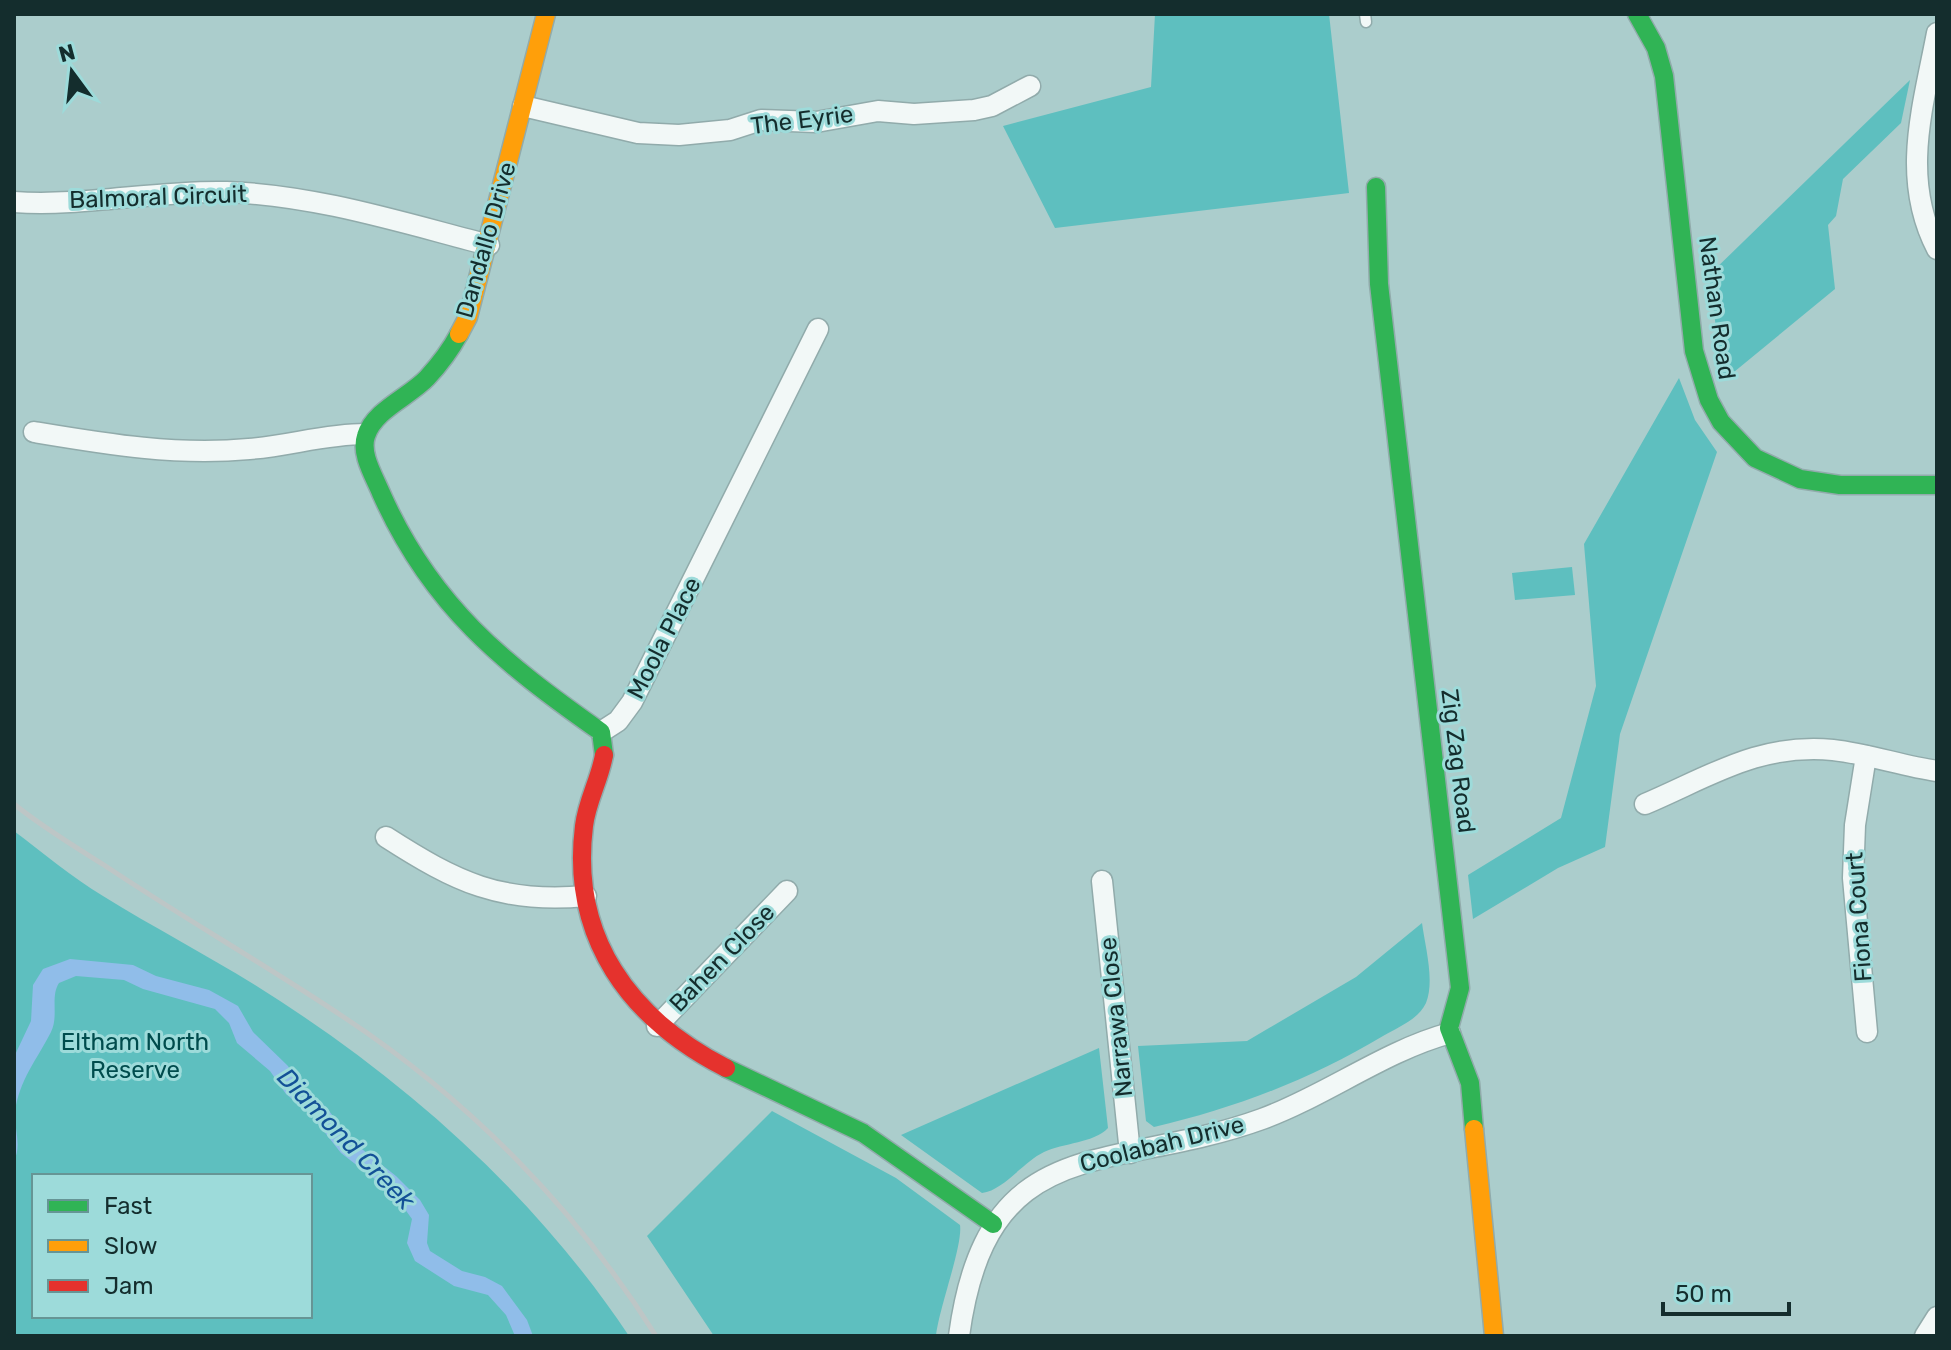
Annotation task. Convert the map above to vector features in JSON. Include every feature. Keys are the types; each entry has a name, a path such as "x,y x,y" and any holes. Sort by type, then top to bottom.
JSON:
{"street":[{"name":"Dandallo Drive","path":"365,434 374,419 426,379 453,345 472,305 546,14"},
{"name":"Nathan Road","path":"1637,14 1656,48 1664,76 1694,351 1703,391 1722,426 1757,460 1798,480 1829,485 1937,485"},
{"path":"1937,33 1916,144 1915,172 1921,211 1937,249"},
{"name":"The Eyrie","path":"523,106 638,133 679,135 730,130 771,119 816,122 878,111 914,114 974,110 992,106 1030,86"},
{"name":"Zig Zag Road","path":"1376,187 1378,275 1460,988 1450,1033"},
{"name":"Balmoral Circuit","path":"14,202 179,192 257,194 329,205 489,245"},
{"name":"Moola Place","path":"601,732 618,721 632,702 818,329"},
{"path":"34,432 138,448 184,451 248,450 365,434 368,463 390,514 439,594 515,671 601,732 605,754 589,799 584,827 586,896 593,924 611,966 627,992 657,1026 703,1059 842,1121 917,1168 993,1224"},
{"path":"1645,804 1711,771 1761,755 1812,750 1866,756 1937,771"},
{"name":"Fiona Court","path":"1866,756 1855,825 1853,878 1867,1032"},
{"path":"386,837 445,874 489,891 539,899 586,896"},
{"name":"Narrawa Close","path":"1102,881 1130,1153"},
{"name":"Bahen Close","path":"657,1026 787,891"},
{"path":"1450,1033 1462,1055 1470,1083 1494,1336"},
{"name":"Coolabah Drive","path":"959,1336 976,1261 993,1224 1012,1201 1049,1174 1089,1160 1195,1139 1259,1120 1320,1094 1418,1043 1450,1033"},
{"path":"1925,1336 1937,1317"}],"green space":[{"path":"1155,14 1329,14 1349,193 1055,228 1003,126 1151,87"},
{"path":"1910,80 1901,123 1843,179 1836,216 1828,225 1835,289 1723,381 1709,275"},
{"path":"1679,378 1695,420 1717,452 1620,734 1605,847 1558,868 1473,919 1468,875 1561,818 1596,686 1584,544"},
{"path":"1572,567 1575,595 1515,600 1512,573"},
{"name":"Eltham North Reserve","path":"14,831 91,889 309,1021 413,1099 461,1141 551,1233 629,1336 14,1336"},
{"path":"1422,923 1430,984 1426,1003 1413,1019 1301,1079 1214,1111 1154,1127 1146,1121 1138,1046 1247,1041 1356,977"},
{"path":"1099,1048 1108,1128 1087,1140 1044,1152 990,1191 982,1193 901,1135"},
{"path":"772,1111 896,1178 960,1225 958,1247 936,1336 714,1336 647,1236"}],"water":[{"name":"Diamond Creek","path":"70,959 133,965 156,976 209,990 238,1006 253,1032 288,1066 299,1085 326,1107 353,1142 396,1176 420,1200 429,1215 427,1243 430,1251 462,1271 485,1277 502,1286 527,1320 533,1336 515,1336 506,1315 488,1295 454,1286 415,1261 407,1243 412,1219 394,1194 341,1153 311,1115 286,1094 270,1071 237,1043 229,1023 215,1009 143,989 124,980 76,976 59,983 51,1032 17,1100 17,1149 14,1161 14,1057 31,1021 33,985 43,969"}],"railway":[{"path":"14,804 58,836 345,1018 435,1085 477,1121 556,1202 592,1245 656,1336"}],"traffic: fast":[{"path":"1637,14 1656,48 1664,76 1694,351 1709,400 1721,422 1755,458 1800,479 1840,485 1937,485"},
{"path":"1376,187 1379,284 1460,988 1449,1028 1470,1083 1474,1129"},
{"path":"459,334 427,378 384,411 370,427 365,443 369,465 401,533 447,600 502,656 601,732 604,755"},
{"path":"726,1068 863,1133 993,1224"}],"traffic: slow":[{"path":"459,334 468,317 546,14"},
{"path":"1474,1129 1494,1336"}],"traffic: jam":[{"path":"604,755 584,826 582,867 587,904 597,939 614,971 635,999 661,1025 726,1068"}]}
